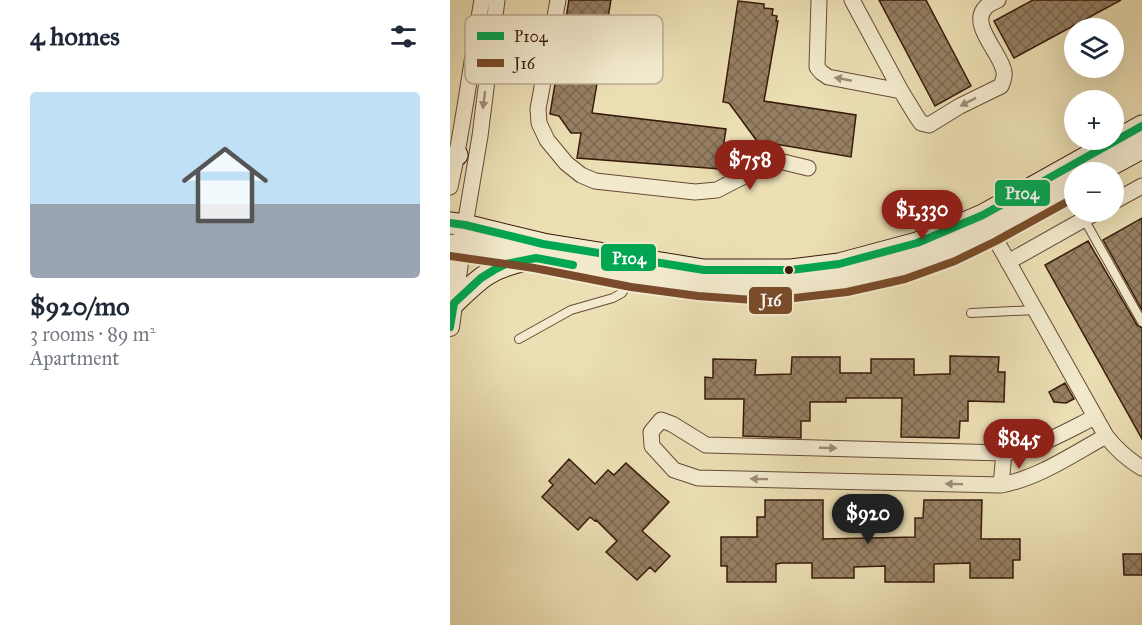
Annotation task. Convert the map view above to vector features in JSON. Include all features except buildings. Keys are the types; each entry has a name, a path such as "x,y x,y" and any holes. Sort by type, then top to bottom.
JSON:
{"main road":[{"path":"456,245 632,277 699,286 767,291 846,282 901,269 951,251 987,224 1142,126"},
{"path":"1116,162 1142,148"},
{"path":"457,224 543,244 704,270 791,270 839,264 880,254 936,235 987,224 1064,190"},
{"path":"454,303 481,278 494,270 506,264 536,258"}],"street":[{"path":"479,15 482,0"},
{"path":"495,15 497,0"},
{"path":"555,15 558,0"},
{"path":"819,0 817,67 821,72 828,77 901,90"},
{"path":"852,0 921,123 929,125 960,106 1001,86 1005,75 1002,65 980,24 981,14 986,7 998,0"},
{"path":"450,187 467,84"},
{"path":"450,327 454,303 457,224 480,136 486,84"},
{"path":"543,84 538,109 539,123 547,140 566,163 581,175 595,181 695,192 717,190 775,160 808,168"},
{"path":"1124,196 1142,186"},
{"path":"1008,262 1079,222"},
{"path":"987,224 1106,436 1116,449 1142,468"},
{"path":"1095,417 1041,444 1020,451 1004,453 706,445 672,424 661,420 651,432 652,446 674,470 698,478 1002,485 1017,482 1051,466 1106,436"},
{"path":"1002,485 1004,453"}],"lane":[{"path":"1094,222 1142,322"},
{"path":"519,339 571,309 622,294 632,277"},
{"path":"971,313 1035,310"}],"transit line":[{"name":"P104","path":"450,223 543,244 704,270 791,270 839,264 917,243 983,215 1142,126"},
{"name":"J16","path":"450,256 534,268 631,287 698,296 768,301 847,292 905,279 955,261 1064,204"},
{"name":"P104","path":"450,327 454,303 481,278 494,270 506,264 536,258 573,265"}]}
